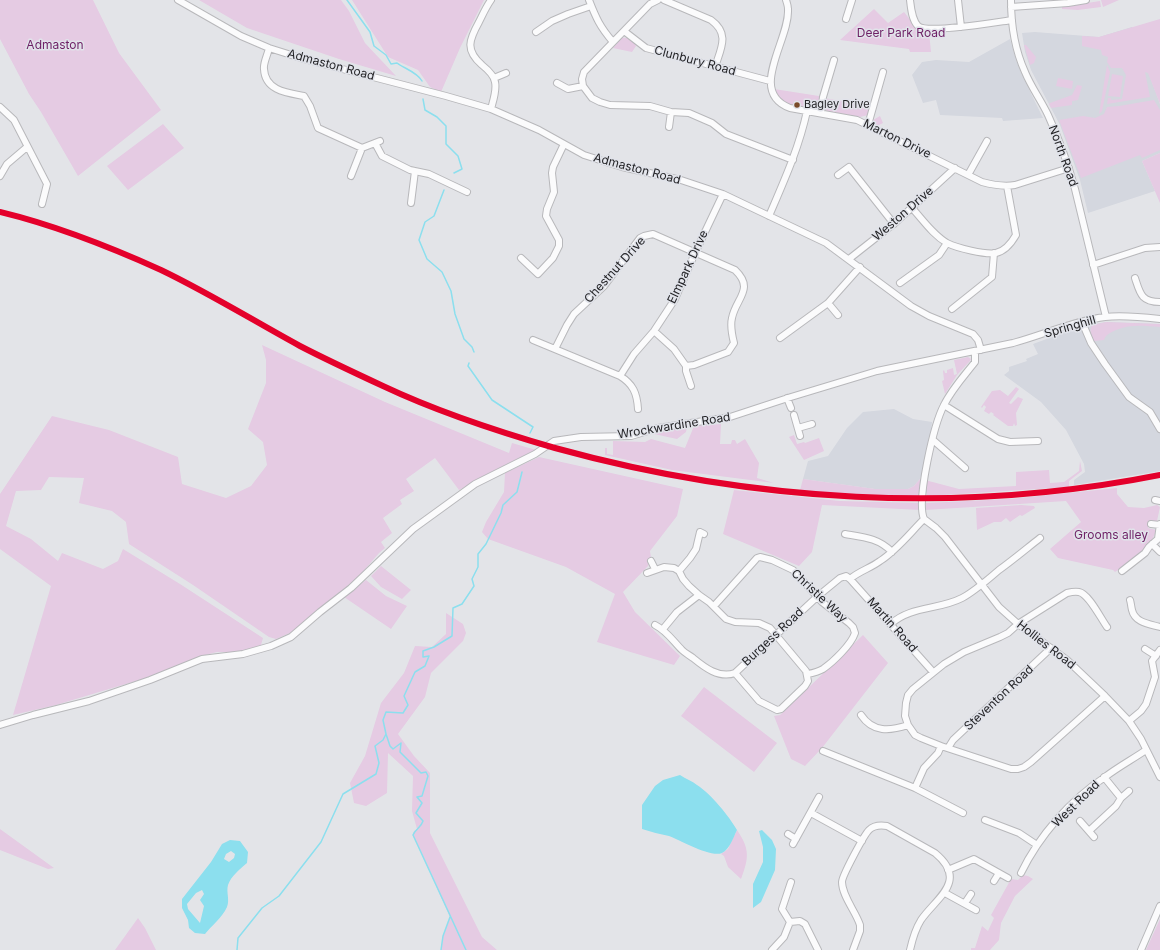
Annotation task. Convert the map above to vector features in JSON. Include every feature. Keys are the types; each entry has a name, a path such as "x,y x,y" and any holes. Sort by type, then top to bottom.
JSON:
{"street":[{"name":"Admaston Road","path":"178,0 241,36 269,48 304,59 491,109 539,130 592,158 622,167 681,180 723,194 826,243 911,306 929,316 973,334 978,340 978,350"},
{"path":"491,0 474,31 470,42 472,54 475,59 488,70 494,78 496,85 491,109"},
{"path":"658,0 650,4 584,72 582,86 592,98 610,105 650,106 671,112 689,113 712,123 726,134 793,160"},
{"path":"664,0 711,20 717,25 723,36 715,67"},
{"path":"770,81 786,24 788,9 786,0"},
{"path":"846,19 852,0"},
{"path":"910,0 912,15 919,27 930,30 1012,20"},
{"path":"958,0 961,26"},
{"path":"1011,3 1086,0"},
{"path":"540,32 557,19 590,3 597,22 613,42"},
{"name":"North Road","path":"1011,3 1012,20 1019,54 1025,71 1047,114 1069,168 1106,317"},
{"name":"Clunbury Road","path":"624,31 646,48 770,81"},
{"path":"269,48 264,69 268,82 280,91 304,96 310,106 318,128 362,148 377,142 382,156 415,171 430,174 467,192"},
{"path":"821,113 823,97 834,60"},
{"path":"868,125 883,72"},
{"path":"494,78 506,73"},
{"name":"Marton Drive","path":"770,81 773,96 782,105 790,108 848,117 858,120 982,182 994,185 1014,185 1069,168"},
{"path":"557,82 568,89 582,86"},
{"path":"0,107 14,120 47,184 42,204"},
{"path":"769,216 793,160 802,133 807,111"},
{"path":"670,127 671,112"},
{"path":"968,174 987,141"},
{"path":"521,258 538,274 553,258 559,246 559,240 546,216 547,209 554,192 552,173 553,166 564,144"},
{"path":"0,176 7,164 27,147"},
{"path":"351,176 362,148"},
{"path":"838,175 849,167 894,224"},
{"name":"Weston Drive","path":"849,259 894,224 955,168"},
{"path":"411,203 415,171"},
{"path":"912,208 928,227 947,243 963,249 994,253 1000,252 1014,240 1016,235 1007,186"},
{"name":"Elmpark Drive","path":"620,376 634,354 654,331 675,299 723,194"},
{"name":"Chestnut Drive","path":"555,349 574,314 604,286 640,238 653,234 735,270 741,275 744,282 744,289 732,319 731,325 734,343 732,348 728,352 694,365 686,366"},
{"path":"901,280 939,255 947,243"},
{"path":"1093,265 1106,262 1126,253 1145,248 1160,247"},
{"path":"952,309 992,277 994,253"},
{"path":"780,338 828,303 860,267"},
{"path":"1135,278 1141,296 1148,300 1160,302"},
{"path":"828,303 838,315"},
{"name":"Springhill","path":"978,350 1034,337 1082,322 1106,317 1160,319"},
{"path":"1082,322 1092,343 1105,364 1129,397 1150,412 1160,429"},
{"path":"654,331 674,348 686,366 686,371 691,386"},
{"path":"533,340 620,376 631,384 638,400 638,409"},
{"path":"850,579 854,575 881,561 907,538 924,519 922,511 922,487 935,429 944,405 975,362 978,350"},
{"name":"Wrockwardine Road","path":"0,725 89,701 150,680 202,659 243,654 271,646 291,637 351,588 413,529 475,484 535,454 554,441 581,437 631,436 658,428 730,418 787,398 878,371 978,350"},
{"path":"787,398 791,408"},
{"path":"944,405 998,439 1010,442 1038,441"},
{"path":"794,415 800,436"},
{"path":"798,428 812,424"},
{"path":"933,440 965,468"},
{"name":"Hollies Road","path":"924,519 945,537 999,607 1018,624 1067,660 1129,721 1141,739 1160,778"},
{"path":"1122,571 1146,553 1152,544 1158,539 1160,525 1151,524"},
{"path":"679,571 696,549 700,532 704,534"},
{"path":"874,539 876,532"},
{"path":"845,534 874,539 886,546 892,552"},
{"path":"891,624 896,618 910,612 946,604 961,598 982,584 1040,538"},
{"path":"1152,544 1160,552"},
{"name":"Christie Way","path":"714,606 754,560 760,557 772,560 793,570 822,602 849,623 855,633 850,643 823,669 808,674"},
{"path":"651,561 655,569"},
{"path":"647,573 664,567 674,568 679,571 683,579 699,596 714,606 726,619 735,622 759,623 770,628 808,674 808,681 805,686 781,709 777,710 759,701 735,673 723,674 711,671 700,665 683,651 663,629 655,625"},
{"name":"Burgess Road","path":"735,673 818,596 843,576 850,579"},
{"name":"Martin Road","path":"850,579 933,672"},
{"path":"1105,696 1024,767 1018,769 1007,768 941,746 915,735 904,716 908,695 933,672 964,652 1000,637 1060,597 1072,591 1079,592 1086,596 1107,627"},
{"path":"663,629 677,612 699,596"},
{"path":"1130,600 1132,611 1138,619 1148,624 1160,627"},
{"name":"Steventon Road","path":"948,748 953,740 1051,648"},
{"path":"1129,721 1141,711 1146,704 1155,677 1152,661 1158,653 1145,649"},
{"path":"862,715 866,723 887,730 908,725"},
{"path":"916,788 924,768 938,753 941,746"},
{"name":"West Road","path":"1021,873 1037,845 1062,814 1085,792 1104,777 1146,750"},
{"path":"823,751 916,788 963,813"},
{"path":"1104,777 1121,798"},
{"path":"1089,831 1116,806 1121,798 1129,791"},
{"path":"788,834 794,841 819,797"},
{"path":"811,813 862,841"},
{"path":"985,820 1019,833 1037,845"},
{"path":"1080,821 1094,837"},
{"path":"853,950 859,936 860,925 844,891 842,880 869,830 875,826 881,825 887,826 935,853 941,858 948,870 949,882 945,893 917,926 910,950"},
{"path":"948,870 974,859 1008,878"},
{"path":"994,881 999,873"},
{"path":"772,950 788,930 790,922 782,909 791,882"},
{"path":"945,893 976,910"},
{"path":"965,903 970,894"},
{"path":"1141,950 1160,906"},
{"path":"790,922 800,922 805,924 818,950"}],"shaded area":[{"path":"1132,27 1160,104 1160,153 1142,161 1155,191 1088,213 1080,180 1060,125 1031,70 1025,52 1022,33 1035,32 1099,37"},
{"path":"1010,39 1021,73 1043,118 1003,121 1002,118 940,115 936,100 923,103 912,75 922,62 936,60 969,62"},
{"path":"1106,322 1160,324 1160,471 1074,485 1074,480 1085,472 1084,464 1066,430 1041,402 1004,375 1009,371 1009,367 1027,361 1026,359 1038,354 1033,344 1079,327"},
{"path":"894,409 913,419 932,422 925,462 920,479 914,486 908,489 875,489 803,479 808,461 828,456 847,428 863,412"}],"green space":[{"name":"Admaston","path":"0,0 93,0 119,53 161,110 78,176 29,94 0,39"},
{"path":"199,0 341,0 349,11 365,43 396,76 339,59 247,28"},
{"path":"352,0 484,0 460,48 441,92 430,87 418,70 388,57"},
{"path":"1101,0 1119,0 1103,7"},
{"path":"1100,1 1101,7 1078,10 1062,9 1062,7"},
{"name":"Deer Park Road","path":"874,9 888,23 904,12 919,31 929,32 931,52 910,52 909,49 840,40"},
{"path":"1160,19 1160,104 1148,73 1145,72 1150,97 1107,104 1108,98 1111,98 1111,100 1122,99 1126,75 1122,68 1111,68 1107,62 1108,57 1102,55 1101,50 1082,46 1082,36 1099,37"},
{"path":"622,38 629,39 634,42 636,46 632,52 613,48"},
{"path":"1024,45 1026,45 1036,57 1034,63 1030,65"},
{"path":"1107,65 1110,72 1102,111 1099,114"},
{"path":"1112,74 1123,76 1120,97 1108,96"},
{"path":"1058,78 1073,81 1072,89 1056,86"},
{"path":"1077,85 1082,86 1078,100 1072,101 1072,105 1051,108 1050,103 1072,95"},
{"path":"774,89 819,96 819,101 817,106 814,108 793,106 780,100"},
{"path":"824,98 871,106 868,115 860,117 827,111 823,107"},
{"path":"1154,100 1160,110 1160,150 1142,158 1140,155 1081,178 1059,120 1083,116 1095,118 1104,114 1107,107"},
{"path":"880,116 883,123 877,126 873,120"},
{"path":"163,124 184,148 128,190 107,166"},
{"path":"1160,153 1160,203 1142,161"},
{"path":"1106,322 1160,324 1160,327 1127,327 1110,333 1104,340 1094,341 1091,333 1092,325"},
{"path":"262,345 385,402 509,453 512,443 536,450 459,490 435,458 406,479 414,491 400,500 402,504 383,518 392,533 381,542 385,548 361,574 327,604 292,632 276,639 269,637 193,585 129,544 126,522 112,511 79,503 84,478 49,477 41,490 16,491 6,526 31,539 58,561 62,553 103,569 118,561 123,549 263,638 261,645 238,652 217,652 201,656 149,677 56,705 13,715 51,586 0,549 0,494 52,416 109,430 178,457 182,484 226,498 251,486 267,465 263,442 248,429 266,383 266,360"},
{"path":"968,357 971,359 970,361 957,375 945,394 942,381 944,380 943,371 944,370 945,373 947,373 947,370 953,368 954,375 957,374 954,360"},
{"path":"1016,387 1019,389 1009,403 1011,404 1018,397 1023,399 1016,413 1017,425 1015,426 1014,423 1013,426 1008,426 991,412 989,414 984,411 986,407 984,405 982,408 981,407 992,391 1000,390 1008,396"},
{"path":"721,424 720,444 731,444 732,440 735,440 737,444 745,439 759,463 757,478 774,483 672,470 605,455 605,448 607,448 607,454 613,455 613,441 645,442 651,439 685,448 694,426"},
{"path":"687,427 686,432 677,439 654,434 655,431"},
{"path":"794,435 797,444 819,438 824,451 804,460 789,437"},
{"path":"539,457 683,489 677,516 650,551 651,558 648,566 623,592 635,612 680,656 674,665 597,642 615,594 566,567 488,539 482,532 486,522 504,492 505,473"},
{"path":"1080,461 1082,471 1069,481 1069,487 927,496 925,480 959,489 1016,486 1016,472 1049,470 1050,483 1064,482 1079,471"},
{"path":"803,479 875,489 908,489 914,486 921,479 920,496 858,495 800,490"},
{"name":"Grooms alley","path":"1117,488 1117,494 1128,507 1144,508 1157,505 1160,507 1157,521 1150,521 1148,528 1156,530 1150,543 1134,559 1115,572 1113,570 1058,558 1050,549 1081,522 1066,501 925,510 926,503 1010,499"},
{"path":"734,490 840,501 921,503 921,510 822,505 812,552 799,566 723,534"},
{"path":"1021,505 1034,506 1035,508 1022,516 1020,515 1010,522 1006,518 1001,522 994,522 977,530 976,508"},
{"path":"381,566 411,590 402,599 381,587 371,576"},
{"path":"366,580 386,596 407,606 391,629 344,597"},
{"path":"446,613 463,624 466,633 463,641 431,673 425,697 398,734 414,756 430,773 430,833 482,937 497,950 441,950 443,936 450,917 413,835 414,831 417,829 412,811 413,776 388,753 387,793 366,806 354,803 350,783 365,756 381,703 404,673 415,646 432,647 446,634"},
{"path":"863,635 888,663 822,748 805,766 791,759 774,716 780,715"},
{"path":"704,687 777,743 754,772 681,716"},
{"path":"0,829 54,868 48,869 0,850"},
{"path":"737,830 744,843 747,854 746,865 741,879 728,867 724,856 721,854 728,849"},
{"path":"1023,875 1033,879 1015,896 1001,923 999,940 990,950 971,950 971,948 975,948 982,926 988,931 994,918 991,915 1011,879 1018,880"},
{"path":"138,918 156,950 115,950"},
{"path":"1160,919 1160,950 1146,950"}],"water":[{"path":"680,775 708,794 725,812 737,830 729,846 722,853 717,854 703,851 669,836 642,829 642,805 655,786 663,780"},
{"path":"762,830 772,840 776,849 775,870 761,902 753,908 753,884 763,862 763,847 759,831"},
{"path":"230,840 240,841 248,852 247,863 229,882 228,904 222,915 205,934 195,933 189,928 188,920 182,908 182,899 211,862 222,844","holes":["231,851 235,854 234,858 229,862 224,859 226,854","202,890 204,894 200,900 204,906 200,923 188,909 187,904 196,893"]}],"waterway":[{"path":"347,0 370,32 374,46 386,55 391,64 397,63 414,73 422,81"},
{"path":"423,99 425,110 437,117 446,126 446,144 458,156 462,169 454,173"},
{"path":"444,190 434,216 425,222 419,240 427,259 442,272 451,291 455,314 464,339 472,347 474,352"},
{"path":"469,363 468,366 492,400 533,427 530,433"},
{"path":"237,950 238,938 262,908 279,896 321,842 343,794 376,774 379,763 375,746 383,740 386,734 383,720 386,712 403,713 408,705 404,696 415,672 425,666 429,656 423,657 423,651 434,647 452,636 453,608 462,604 474,586 472,579 478,567 478,554 486,544 501,513 503,505 517,492 522,472"},
{"path":"386,734 390,746 393,749 401,743 400,752 421,773 426,772 428,776 422,796 417,797 422,803 416,813 423,821 413,835 466,950"},
{"path":"441,950 443,936 450,917"}],"transit line":[{"path":"0,212 41,223 82,237 161,270 310,351 383,386 425,404 489,428 533,442 629,466 704,481 780,491 856,497 932,498 1009,495 1085,488 1160,475"}],"place":[{"name":"Bagley Drive","path":"797,105"}]}
